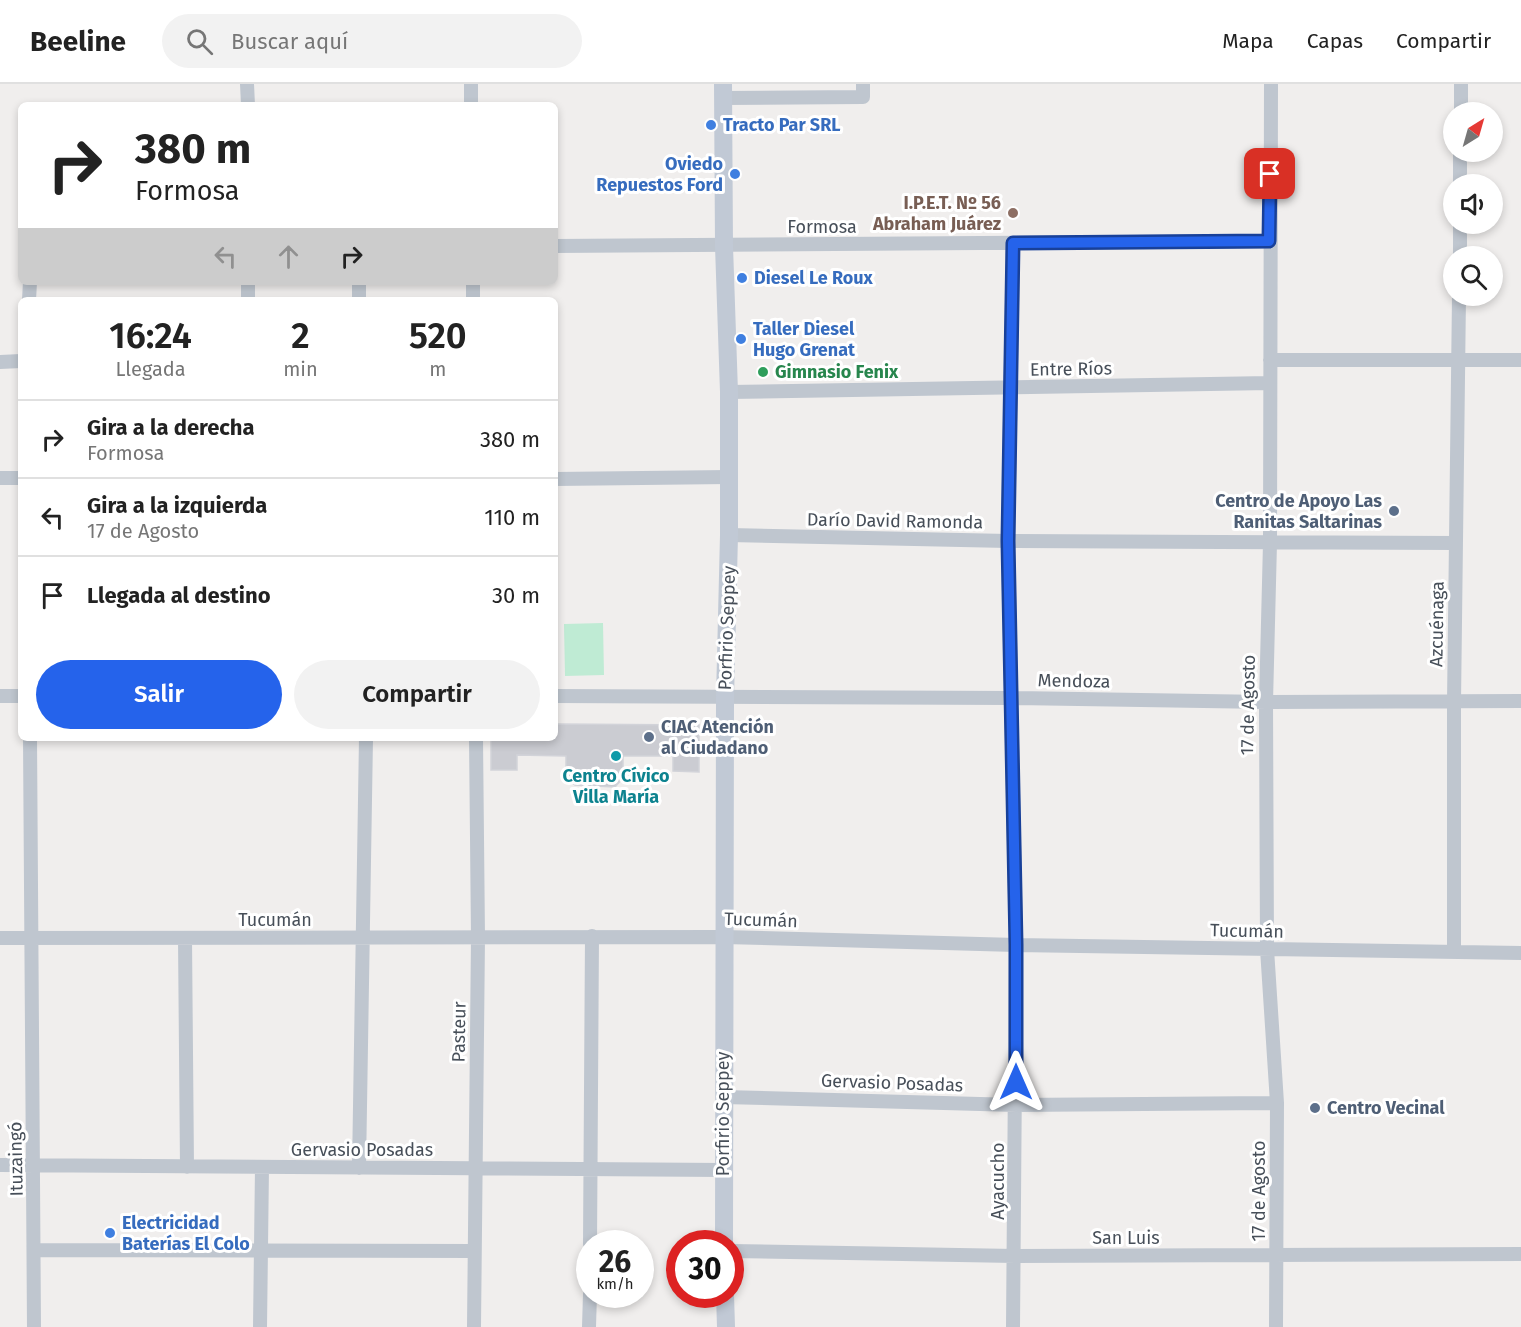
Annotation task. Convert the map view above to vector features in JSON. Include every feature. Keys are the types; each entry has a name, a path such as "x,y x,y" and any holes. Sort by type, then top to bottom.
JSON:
{"main road":[{"name":"Porfirio Seppey","path":"723,91 724,246 729,392 729,536 725,698 724,1230"},
{"path":"725,1308 726,1327"}],"street":[{"path":"247,84 248,102"},
{"path":"471,84 471,102"},
{"name":"17 de Agosto","path":"1271,84 1270,543 1266,702 1267,949 1277,1102 1276,1327"},
{"path":"1461,84 1461,102"},
{"path":"723,91 863,91"},
{"name":"Formosa","path":"558,246 1269,241"},
{"name":"Ayacucho","path":"1013,243 1008,541 1016,945 1013,1327"},
{"name":"Azcuénaga","path":"1454,952 1454,703 1459,306"},
{"path":"1270,360 1459,358 1521,360"},
{"path":"0,362 18,361"},
{"name":"Entre Ríos","path":"729,392 1270,383"},
{"path":"558,479 729,477"},
{"path":"0,478 18,478"},
{"name":"Darío David Ramonda","path":"729,536 1008,541 1456,543"},
{"path":"0,696 18,696"},
{"name":"Mendoza","path":"558,696 1454,703 1521,701"},
{"name":"Ituzaingó","path":"30,741 34,1327"},
{"path":"358,1168 366,741"},
{"name":"Pasteur","path":"474,1327 478,937 476,741"},
{"path":"590,1230 592,936"},
{"name":"Tucumán","path":"0,938 724,937 1016,945 1521,953"},
{"path":"185,938 187,1167"},
{"name":"Gervasio Posadas","path":"723,1097 1016,1105 1277,1102"},
{"name":"Gervasio Posadas","path":"0,1165 723,1170"},
{"path":"260,1327 262,1167"},
{"path":"35,1250 474,1251"},
{"name":"San Luis","path":"744,1251 1015,1256 1521,1254"},
{"path":"589,1327 590,1308"}],"green space":[{"path":"603,623 604,675 565,676 564,624"}],"building":[{"name":"Centro Cívico Villa María","path":"558,724 699,725 699,772 673,771 673,756 623,756 623,778 615,787 575,785 566,778 566,756 517,755 517,770 491,770 491,741 558,741"}],"place":[{"name":"Tracto Par SRL","path":"711,125"},
{"name":"Oviedo Repuestos Ford","path":"735,174"},
{"name":"I.P.E.T. Nº 56 Abraham Juárez","path":"1013,213"},
{"name":"Diesel Le Roux","path":"742,278"},
{"name":"Taller Diesel Hugo Grenat","path":"741,339"},
{"name":"Gimnasio Fenix","path":"763,372"},
{"name":"Centro de Apoyo Las Ranitas Saltarinas","path":"1394,511"},
{"name":"CIAC Atención al Ciudadano","path":"649,737"},
{"name":"Centro Cívico Villa María","path":"616,756"},
{"name":"Centro Vecinal","path":"1315,1108"},
{"name":"Electricidad Baterías El Colo","path":"110,1233"}],"route":[{"path":"1016,1082 1016,945 1008,541 1013,243 1269,241 1270,174"}]}
